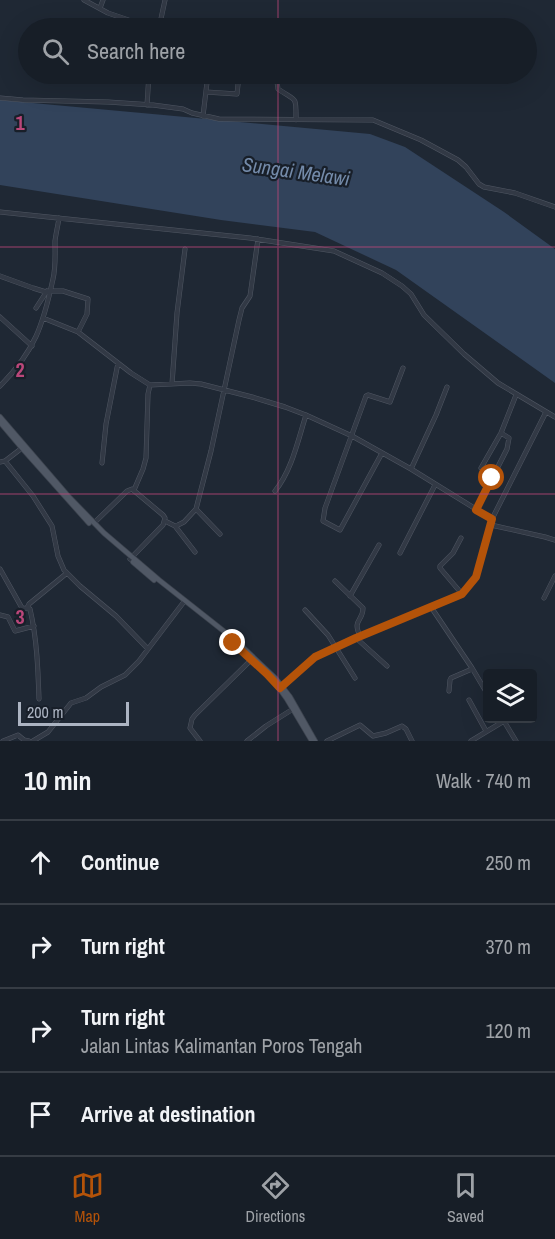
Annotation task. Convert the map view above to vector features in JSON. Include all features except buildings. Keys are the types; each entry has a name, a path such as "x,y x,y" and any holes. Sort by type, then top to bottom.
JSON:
{"main road":[{"path":"0,417 94,523 130,558 235,640 282,687 310,740"},
{"path":"0,422 92,525 282,687 310,740"}],"street":[{"path":"84,0 123,18"},
{"path":"100,8 103,0"},
{"path":"162,18 165,0"},
{"path":"147,105 148,84"},
{"path":"203,116 207,84"},
{"path":"206,92 237,94 238,84"},
{"path":"277,84 278,89 296,101 296,120"},
{"path":"0,98 147,105 183,109 219,119 366,119 382,123 421,140 458,160 484,187 515,193 555,207"},
{"path":"0,212 258,239 334,251 390,278 411,294 424,315 498,383 555,417"},
{"path":"36,308 51,285 59,218"},
{"path":"175,526 184,522 196,509 243,308 250,296 258,239"},
{"path":"172,384 177,313 186,249"},
{"path":"0,276 47,293 63,291 88,299 87,314 78,332"},
{"path":"0,386 19,365 38,335 46,310 47,293"},
{"path":"0,317 32,346"},
{"path":"43,318 78,332 150,385 190,383 225,389 306,415 352,436 492,519"},
{"path":"102,464 105,424 118,363"},
{"path":"382,453 340,530 323,521 325,508 366,396 390,402 403,368"},
{"path":"134,490 146,458 147,403 150,385"},
{"path":"411,469 447,387"},
{"path":"481,468 501,433 516,395"},
{"path":"282,687 315,657 462,594 476,577 492,519 546,412"},
{"path":"275,491 288,467 306,415"},
{"path":"476,510 509,442 509,438 501,433"},
{"path":"22,448 2,461 33,496 52,526 61,566 148,649"},
{"path":"400,553 435,485"},
{"path":"94,523 127,491 134,490 163,515 165,521 175,526 195,552"},
{"path":"196,509 220,534"},
{"path":"130,558 165,521"},
{"path":"491,525 555,540"},
{"path":"461,538 453,553 441,564 440,568 462,594"},
{"path":"350,596 379,544"},
{"path":"0,569 22,608 30,609 37,651 39,699"},
{"path":"27,608 67,573"},
{"path":"544,598 555,576"},
{"path":"335,581 363,608 364,612 357,625 358,637 387,666"},
{"path":"33,741 48,732 71,703 86,698 100,687 125,675 183,603"},
{"path":"431,607 483,686"},
{"path":"305,610 328,635 355,678"},
{"path":"0,615 8,617 15,632 34,626"},
{"path":"200,741 190,728 192,719 251,660"},
{"path":"449,691 452,678 472,669"},
{"path":"469,700 486,731"},
{"path":"247,741 293,709"},
{"path":"471,741 498,723"},
{"path":"505,723 514,740"},
{"path":"327,741 360,725 373,736 402,726 412,741"},
{"path":"3,741 18,735 28,741"}],"water":[{"name":"Sungai Melawi","path":"0,100 370,134 405,147 504,212 555,249 555,383 396,270 315,232 221,220 0,185"}],"route":[{"path":"233,643 280,688 315,657 462,594 476,577 492,519 476,510 492,478"}]}
